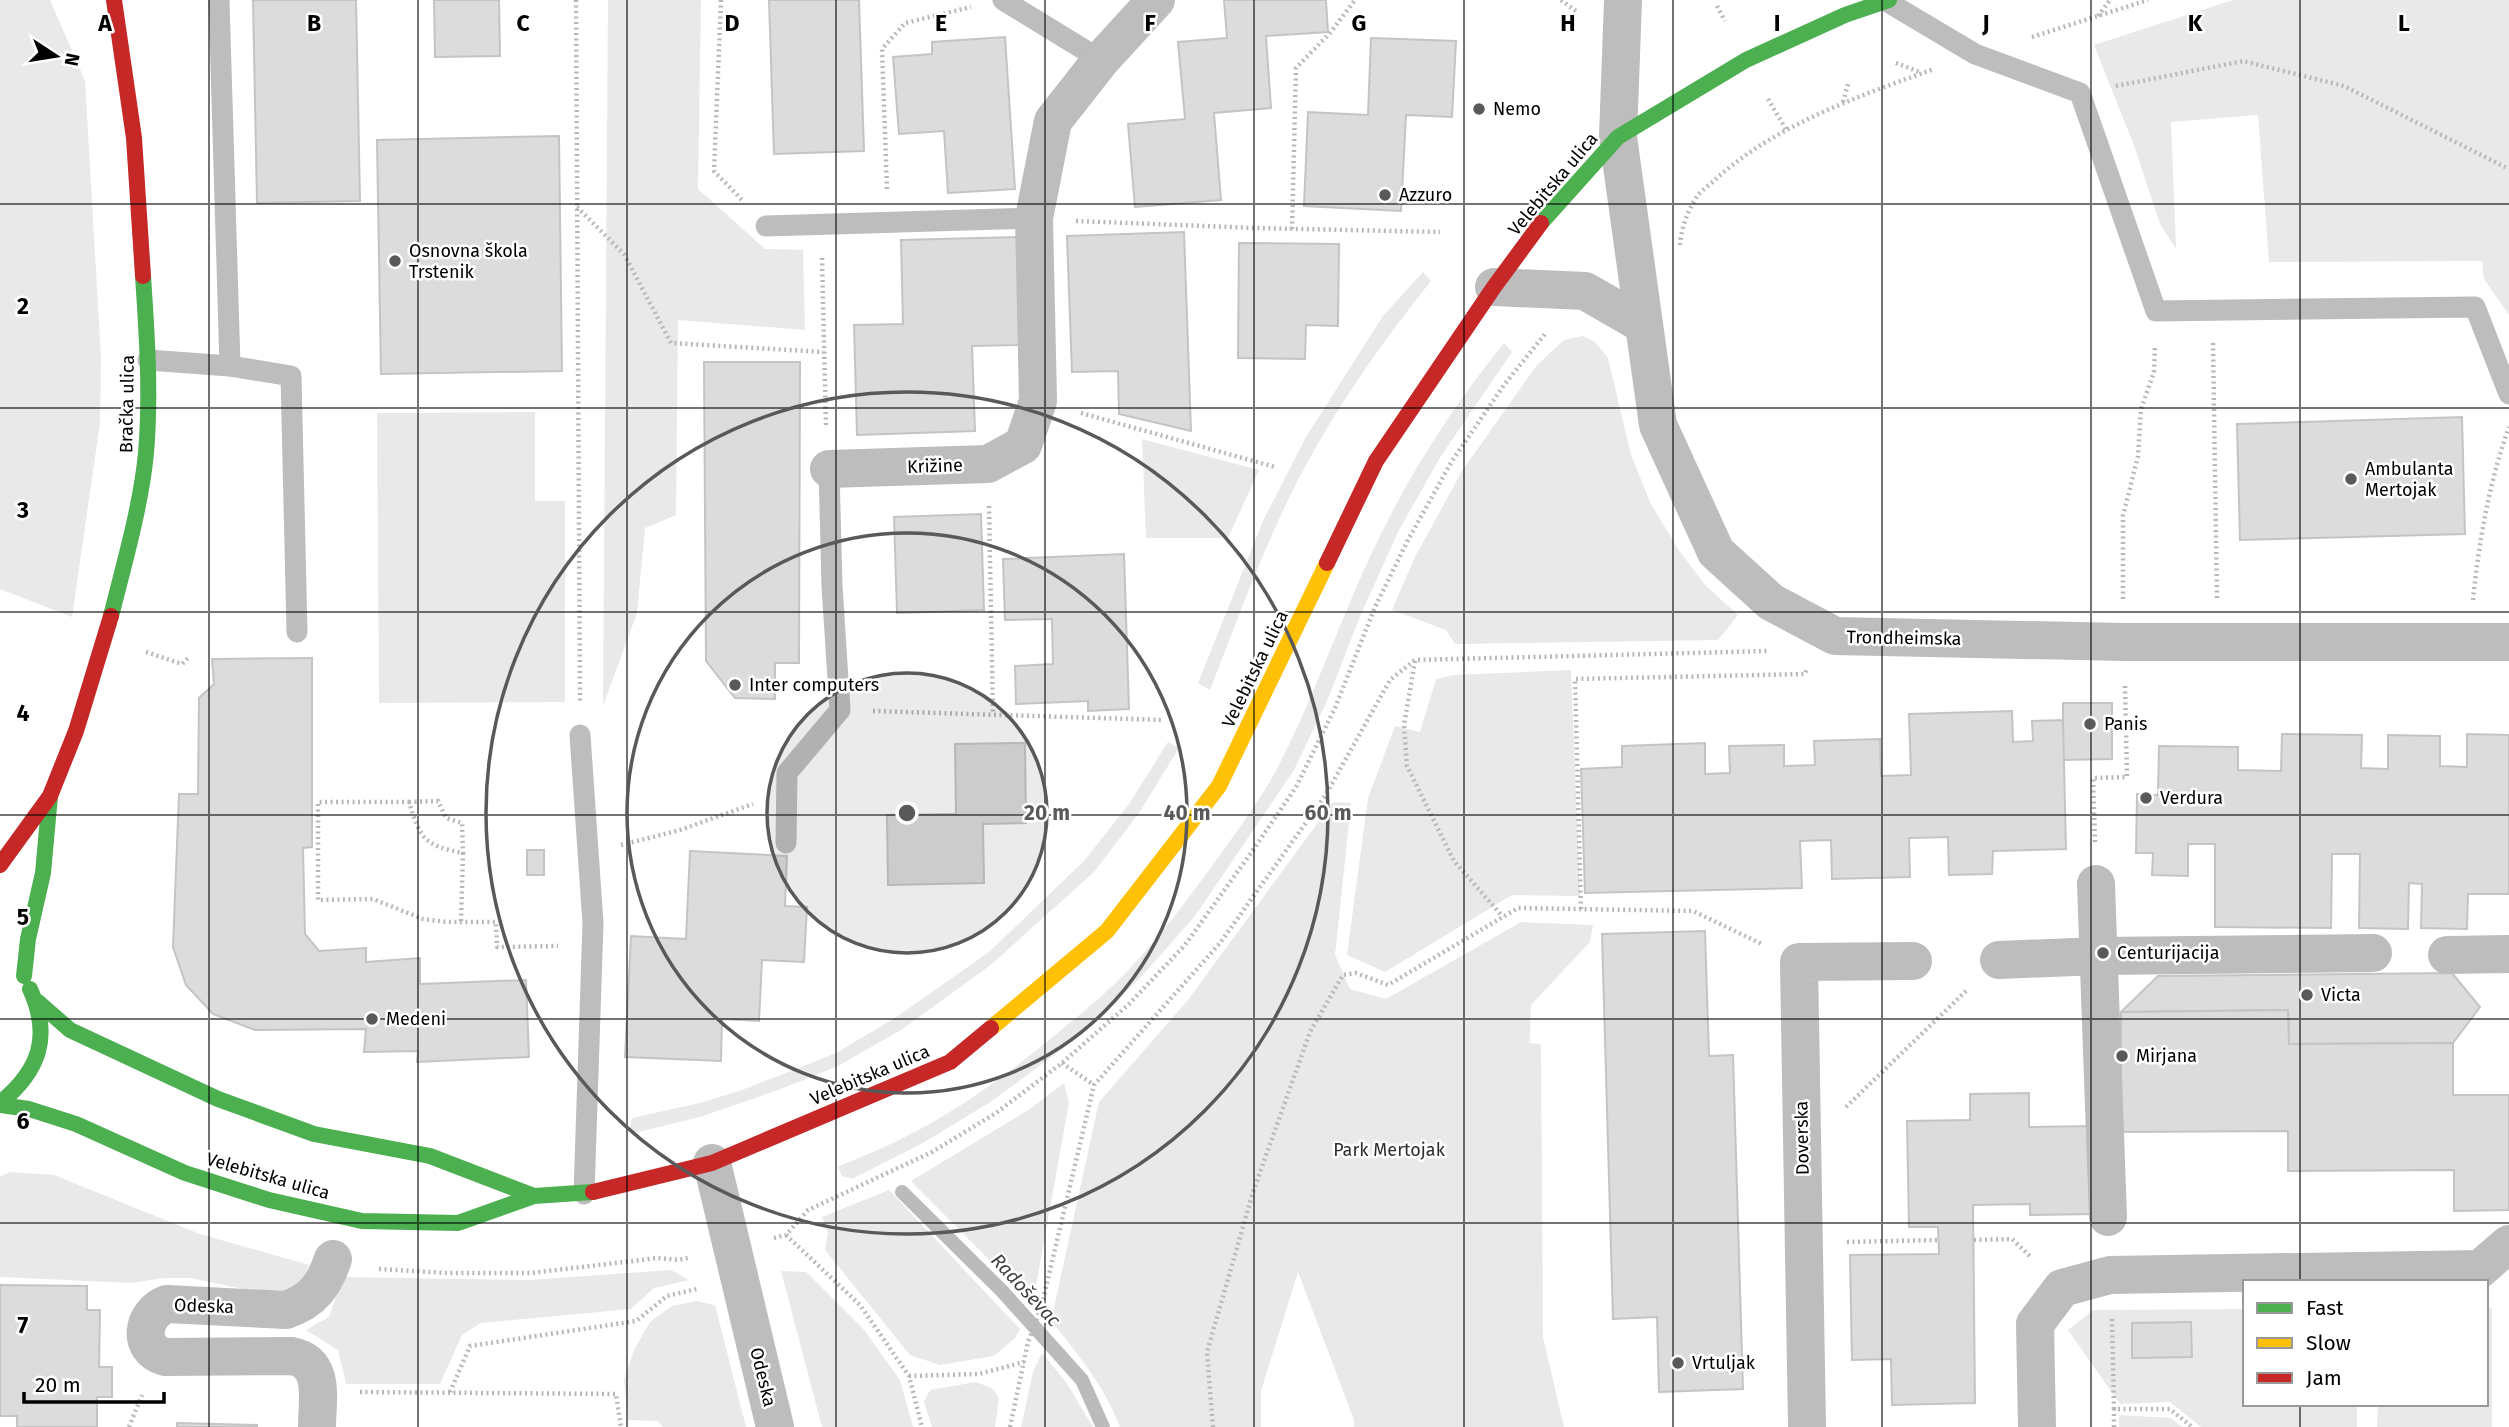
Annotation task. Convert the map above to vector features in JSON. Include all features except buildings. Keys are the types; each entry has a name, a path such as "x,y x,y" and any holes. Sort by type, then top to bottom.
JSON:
{"street":[{"name":"Bračka ulica","path":"0,865 50,796 76,731 106,639 128,551 146,454 148,360 134,138 114,0"},
{"name":"Križine","path":"829,469 988,464 1023,445 1038,401 1034,218 1053,121 1101,60 1156,0"},
{"name":"Trondheimska","path":"1623,0 1618,137 1658,425 1716,552 1771,602 1835,636 2124,642 2509,642"},
{"name":"Velebitska ulica","path":"0,1104 29,1109 76,1124 186,1173 269,1200 362,1221 458,1223 534,1195 584,1194 712,1163 950,1062 1107,931 1219,786 1376,461 1494,287 1546,217 1618,137 1746,60 1845,15 1887,1"},
{"path":"1494,287 1585,291 1644,325"},
{"name":"Bračka ulica","path":"38,1002 19,972 43,873 50,796"},
{"path":"2096,884 2108,1217"},
{"path":"1999,960 2099,956 2373,953"},
{"path":"2447,954 2509,954"},
{"path":"1799,962 1913,961"},
{"name":"Doverska","path":"1799,962 1807,1427"},
{"name":"Velebitska ulica","path":"38,1002 70,1030 218,1099 314,1134 430,1156 534,1195"},
{"path":"0,1104 21,1086 36,1060 42,1032 38,1002"},
{"name":"Odeska","path":"712,1163 775,1427"},
{"path":"2037,1427 2035,1324 2062,1288 2110,1275 2365,1276 2480,1269 2509,1244"},
{"name":"Odeska","path":"317,1409 317,1376 314,1368 301,1357 165,1357 152,1350 145,1331 149,1316 167,1304 286,1310 296,1307 317,1293 333,1259"}],"lane":[{"path":"219,0 230,366"},
{"path":"1003,0 1101,60"},
{"path":"1887,1 1976,54 2080,93 2156,311 2474,307 2509,394"},
{"path":"766,226 1034,218"},
{"path":"148,360 230,366 291,376 297,632"},
{"name":"Križine","path":"829,469 832,586 840,710"},
{"path":"786,843 787,773 840,710"},
{"path":"580,735 593,923 584,1194"}],"path":[{"path":"576,0 580,735"},
{"path":"721,0 714,171 766,226"},
{"path":"888,223 881,49 905,23 1003,0"},
{"path":"1292,229 1296,68 1330,33 1355,0"},
{"path":"1561,0 1583,16"},
{"path":"2098,16 2110,0"},
{"path":"1635,257 1679,252 1681,231 1698,195 1734,163 1787,131 1842,103 1976,54 2148,0"},
{"path":"2080,93 2243,61 2344,86 2509,169"},
{"path":"1895,63 1923,73"},
{"path":"1842,103 1848,84"},
{"path":"576,207 624,254 671,343 823,352"},
{"path":"1120,224 1440,232"},
{"path":"822,225 826,427"},
{"path":"333,1259 375,1268 447,1273 531,1273 658,1258 679,1261 786,1235 808,1210 932,1152 996,1113 1062,1063 1129,1004 1185,945 1296,787 1335,708 1380,596 1452,461 1504,385 1543,335 1567,321 1581,320 1585,291"},
{"path":"2212,310 2215,550"},
{"path":"2096,884 2092,778 2127,777 2123,516 2138,456 2141,410 2154,372 2156,311"},
{"path":"1038,401 1275,467"},
{"path":"2469,643 2484,518 2498,457 2509,426"},
{"path":"988,464 993,715"},
{"path":"1010,1427 1028,1342 1041,1308 1094,1085 1220,943 1325,796 1390,680 1415,660 1819,651 1835,636"},
{"path":"1415,660 1404,725 1407,766 1454,861 1503,917"},
{"path":"1581,909 1575,679 1805,674"},
{"path":"840,710 1163,720"},
{"path":"589,866 620,846 680,830 786,792"},
{"path":"461,921 462,823 446,818 438,801 318,802 318,900 373,899 423,919 461,921 496,922 497,947 592,945"},
{"path":"409,802 419,834 439,848 463,853"},
{"path":"1213,1427 1207,1352 1254,1192 1310,1032 1343,975 1356,973 1388,985 1518,908 1693,911 1799,962"},
{"path":"1801,1151 1999,960"},
{"path":"1062,1063 1094,1085"},
{"path":"786,1235 860,1305 909,1376 922,1427"},
{"path":"1804,1242 1938,1240"},
{"path":"1973,1240 2012,1240 2062,1288"},
{"path":"450,1393 470,1346 636,1321 667,1296 703,1288"},
{"path":"2113,1344 2113,1427"},
{"path":"909,1376 979,1374 1024,1362"},
{"path":"317,1409 450,1393 616,1394 621,1427"},
{"path":"2113,1409 2170,1409 2192,1427"}],"green space":[{"path":"0,0 50,0 85,81 101,357 100,423 72,617 0,589"},
{"path":"608,0 701,0 698,189 765,249 803,250 805,330 678,320 676,515 645,528 637,613 603,706"},
{"path":"2233,0 2509,0 2509,315 2484,279 2482,261 2269,262 2258,115 2171,122 2176,249 2160,224 2135,148 2094,45"},
{"path":"1423,272 1431,281 1358,379 1302,472 1260,564 1210,690 1198,683 1263,521 1306,437 1383,316"},
{"path":"1583,336 1595,342 1608,358 1631,455 1651,504 1678,549 1705,585 1738,615 1718,640 1455,644 1446,630 1392,610 1415,557 1462,471 1537,365 1564,340"},
{"path":"1504,343 1512,352 1441,456 1399,530 1361,614 1327,701 1294,770 1195,916 1141,977 1081,1035 992,1101 923,1143 852,1179 842,1176 838,1167 924,1127 985,1089 1024,1060 1108,990 1169,923 1268,785 1295,732 1371,555 1398,502 1440,431"},
{"path":"535,412 535,501 565,501 565,702 379,703 377,413"},
{"path":"1142,439 1259,470 1228,538 1146,538"},
{"path":"1571,670 1580,896 1512,895 1385,972 1347,955 1368,798 1395,726 1420,732 1436,679 1454,675"},
{"path":"1168,742 1179,748 1139,813 1094,872 992,964 901,1030 838,1066 781,1089 700,1117 629,1132 632,1118 700,1103 742,1090 836,1053 895,1018 989,952 1084,861 1129,804"},
{"name":"Park Mertojak","path":"1333,802 1351,803 1335,955 1350,989 1386,999 1521,922 1593,925 1590,942 1531,1005 1530,1043 1541,1044 1543,1337 1564,1427 1354,1427 1354,1420 1298,1272 1261,1391 1261,1427 1120,1427 1099,1385 1051,1321 1099,1102 1188,1000"},
{"path":"1064,1083 1069,1103 1035,1291 1029,1300 911,1181 1030,1109"},
{"path":"11,1172 54,1175 200,1234 309,1265 302,1280 290,1291 244,1289 190,1278 164,1278 131,1283 0,1277 0,1176"},
{"path":"889,1190 1020,1329 1015,1338 994,1356 940,1365 910,1355 825,1250 828,1233 822,1217"},
{"path":"671,1270 689,1280 654,1288 631,1309 481,1323 462,1335 440,1384 346,1384 338,1350 306,1330 329,1317 343,1277 529,1280"},
{"path":"781,1271 806,1272 864,1330 900,1380 913,1427 822,1427"},
{"path":"697,1301 715,1305 746,1427 663,1427 658,1421 628,1420 624,1380 634,1350 650,1322 672,1306"},
{"path":"2488,1308 2492,1308 2492,1427 2377,1427 2378,1406 2488,1406"},
{"path":"2243,1309 2243,1406 2357,1406 2357,1427 2201,1427 2170,1402 2120,1404 2068,1330 2093,1310"},
{"path":"1042,1353 1066,1382 1093,1427 1021,1427 1033,1372"},
{"path":"976,1382 992,1388 999,1398 995,1427 932,1427 924,1402 930,1390"},
{"path":"2119,1415 2171,1418 2182,1427 2119,1427"}],"waterway":[{"name":"Radoševac","path":"902,1192 1002,1291 1082,1380 1103,1427"}],"traffic: fast":[{"path":"1541,223 1618,137 1746,60 1845,15 1889,0"},
{"path":"111,616 136,514 146,453 148,387 143,276"},
{"path":"24,976 28,939 43,873 50,796"},
{"path":"0,1103 24,1078 38,1052 40,1023 30,989"},
{"path":"38,1002 70,1030 218,1099 314,1134 430,1156 534,1196"},
{"path":"0,1105 29,1109 76,1124 185,1173 269,1200 362,1221 458,1223 534,1196 593,1192"}],"traffic: slow":[{"path":"991,1028 1107,931 1219,786 1327,563"}],"traffic: jam":[{"path":"114,0 134,138 143,276"},
{"path":"1327,563 1376,461 1494,287 1541,223"},
{"path":"0,865 50,796 76,731 111,616"},
{"path":"593,1192 712,1163 950,1062 991,1028"}],"place":[{"name":"Nemo","path":"1479,109"},
{"name":"Azzuro","path":"1385,195"},
{"name":"Osnovna škola Trstenik","path":"395,261"},
{"name":"Ambulanta Mertojak","path":"2351,479"},
{"name":"Inter computers","path":"735,685"},
{"name":"Panis","path":"2090,724"},
{"name":"Verdura","path":"2146,798"},
{"name":"Centurijacija","path":"2103,953"},
{"name":"Victa","path":"2307,995"},
{"name":"Medeni","path":"372,1019"},
{"name":"Mirjana","path":"2122,1056"},
{"name":"Vrtuljak","path":"1678,1363"}]}
